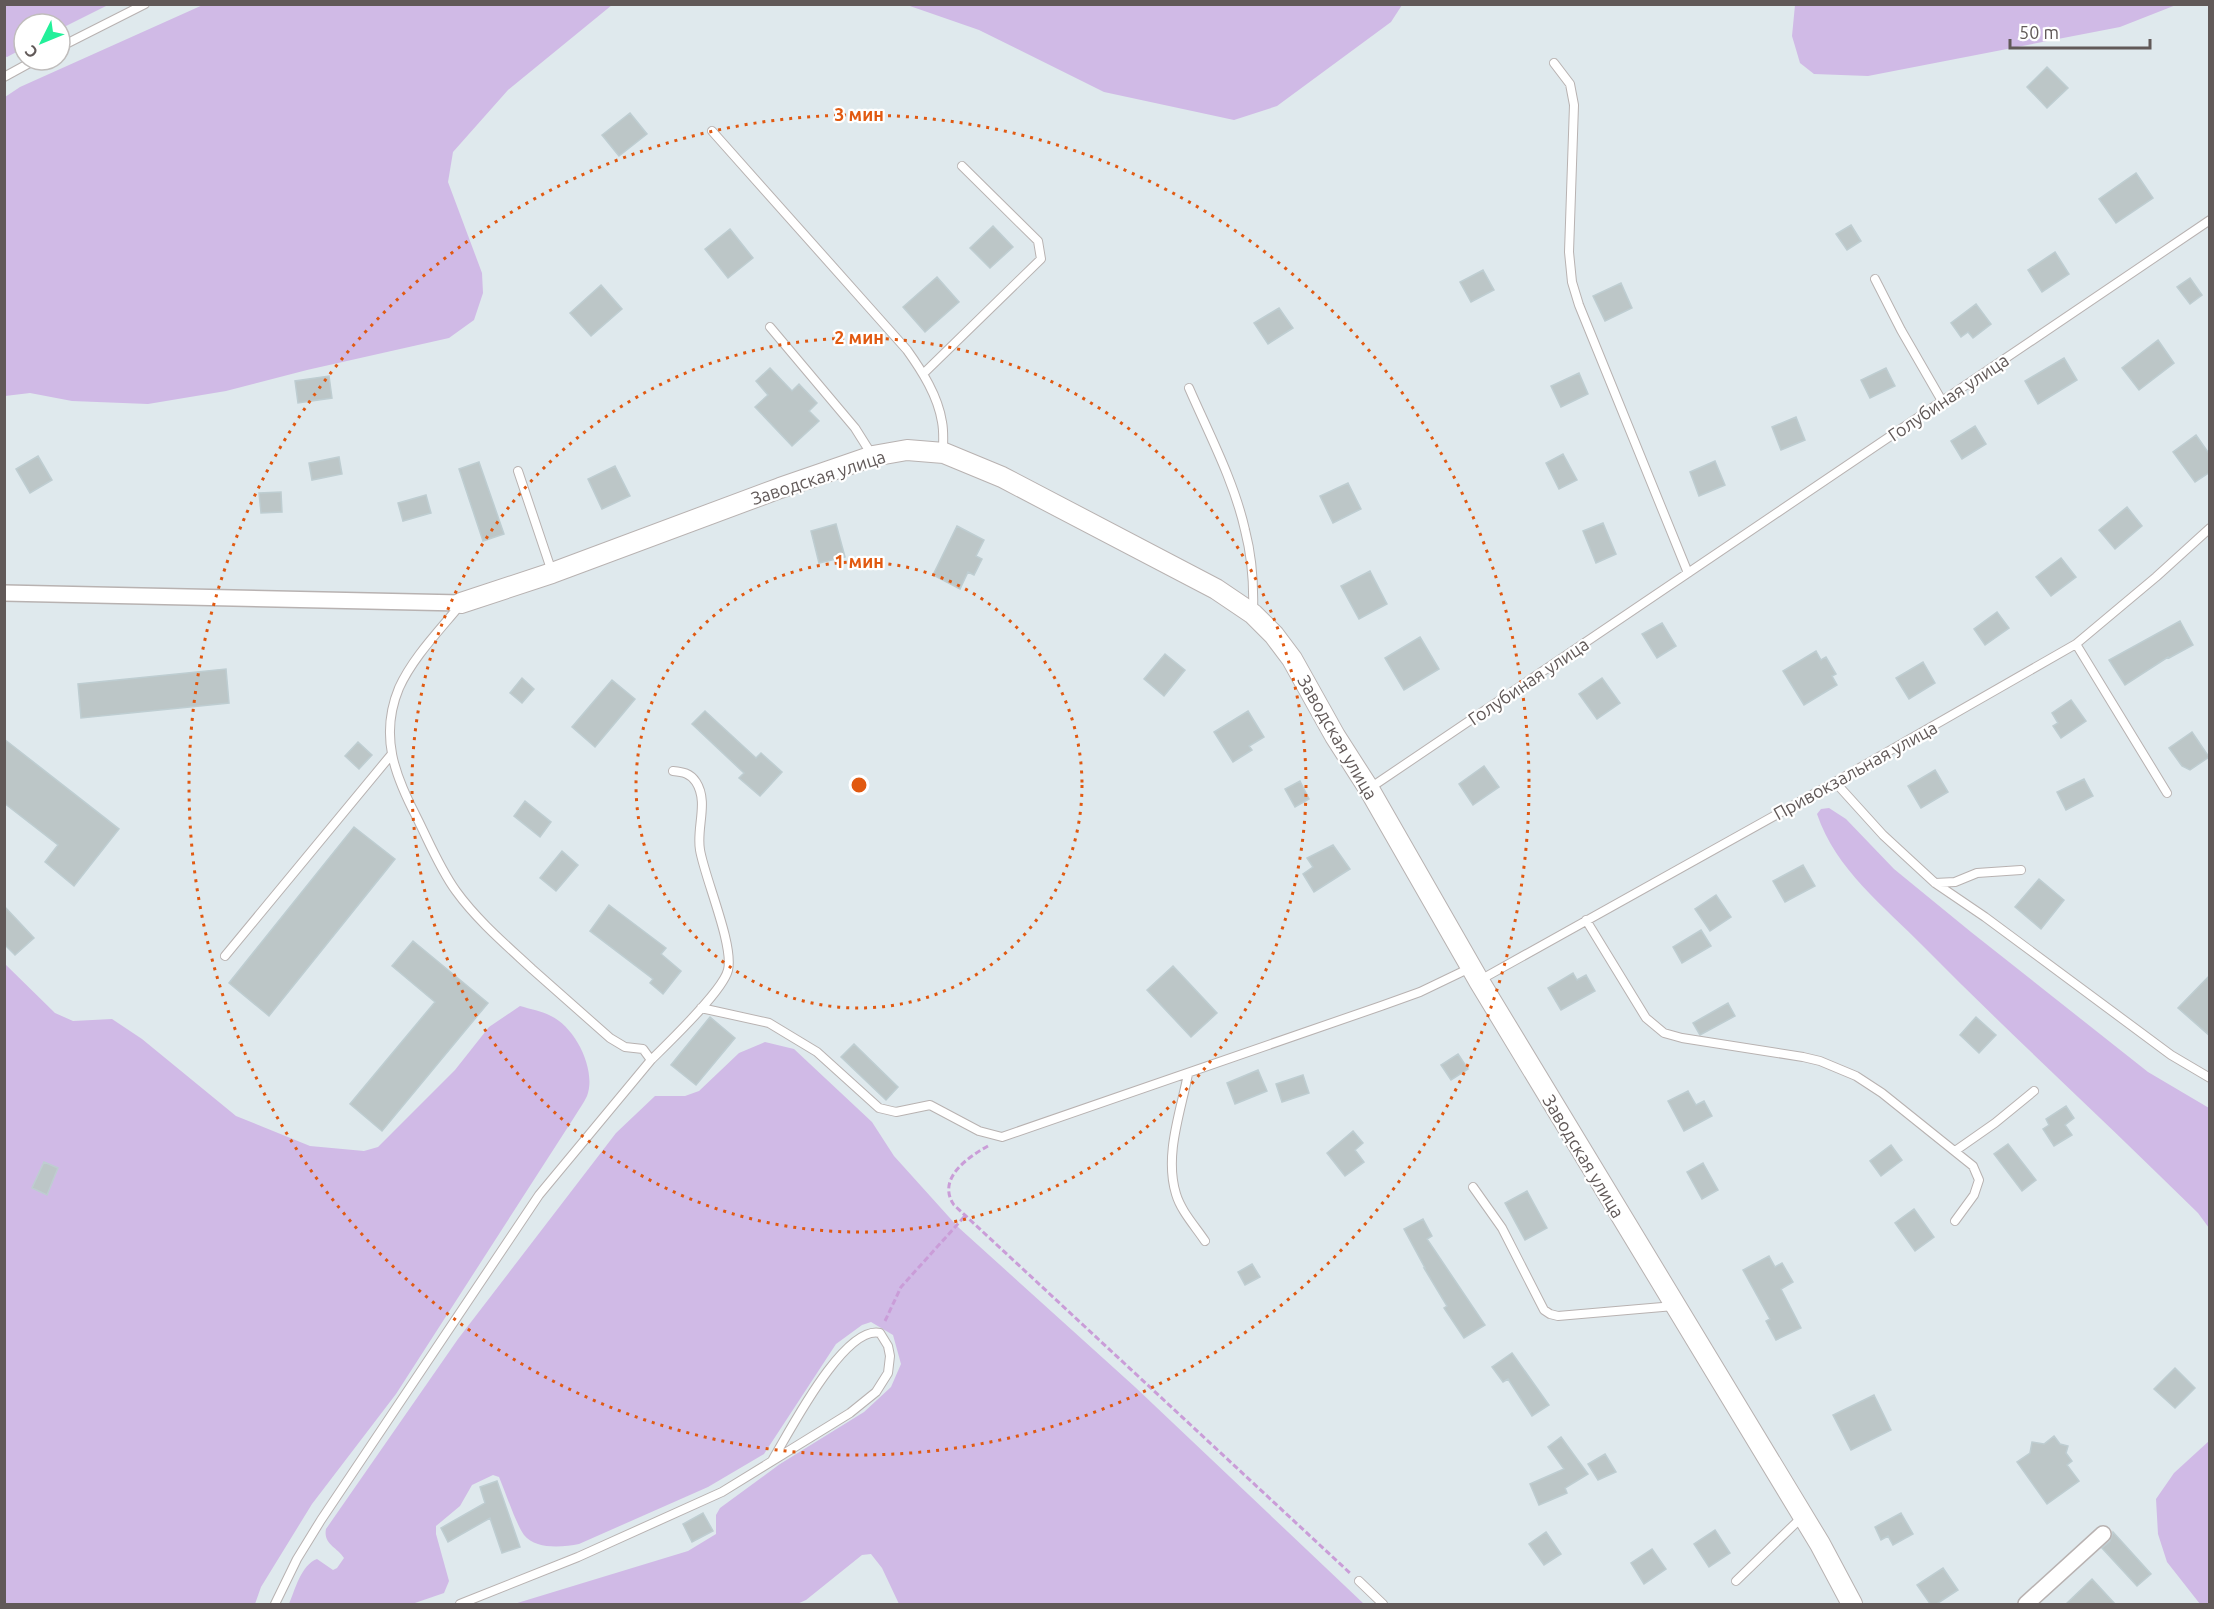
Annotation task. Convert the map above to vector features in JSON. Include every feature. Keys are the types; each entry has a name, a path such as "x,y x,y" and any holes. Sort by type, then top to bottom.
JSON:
{"street":[{"name":"Заводская улица","path":"461,603 552,573 873,456 907,450 944,453 1012,482 1216,589 1253,614 1274,635 1292,659 1474,974 1820,1544 1852,1605"},
{"path":"4,593 461,603"},
{"path":"2026,1605 2103,1534"}],"lane":[{"path":"72,41 145,4"},
{"path":"1554,63 1570,84 1574,105 1569,252 1572,282 1579,305 1688,573"},
{"path":"712,131 907,350 923,374 938,406 942,423 944,453"},
{"path":"923,374 1041,259 1038,241 962,166"},
{"name":"Голубиная улица","path":"1369,789 2210,220"},
{"path":"1875,279 1900,330 1942,401"},
{"path":"770,327 855,428 873,456"},
{"path":"1189,388 1245,528 1250,552 1253,614"},
{"path":"518,471 552,573"},
{"name":"Привокзальная улица","path":"1002,1137 1474,974 1586,920 1835,782 2076,644 2210,528"},
{"path":"461,603 415,661 399,688 390,730 391,755 398,779 439,862 455,889 473,912 610,1038 625,1047 643,1049 651,1060"},
{"path":"2076,644 2166,793"},
{"path":"225,956 391,755"},
{"path":"274,1605 301,1552 321,1520 539,1195 651,1060 701,1008 728,971 728,950 699,847 702,796 696,782 687,772 673,771"},
{"path":"1835,782 1883,835 1935,883 1985,917 2171,1055 2210,1078"},
{"path":"1935,883 1955,882 1977,873 2021,870"},
{"path":"1586,920 1646,1018 1664,1033 1820,1061 1856,1076 1882,1093 1955,1151 1973,1166 1979,1180 1974,1195 1955,1221"},
{"path":"701,1008 770,1023 817,1052 879,1108 896,1112 930,1106 978,1131 1002,1137"},
{"path":"1188,1074 1171,1157 1173,1178 1175,1193 1181,1206 1205,1241"},
{"path":"1955,1151 1995,1123 2034,1091"},
{"path":"1473,1187 1502,1228 1544,1310 1550,1314 1558,1316 1674,1306"},
{"path":"460,1605 578,1557 722,1492 850,1413 876,1392 885,1380 890,1367 888,1346 880,1333 869,1332 860,1336 832,1364 773,1459"},
{"path":"1736,1581 1803,1516"},
{"path":"1359,1581 1383,1605"}],"path":[{"path":"1002,1137 963,1162 952,1177 949,1196 954,1205 1359,1581"},
{"path":"880,1333 895,1295 965,1216"}],"shaded area":[{"path":"5,4 108,4 72,23 72,12 12,12 12,54 4,56"},
{"path":"205,4 612,5 508,90 453,152 448,182 482,273 483,293 474,320 449,338 226,391 148,404 72,401 30,393 5,396 5,97 20,87 53,72 72,72 72,64"},
{"path":"1795,4 2176,5 2120,27 1868,76 1814,74 1800,63 1792,36"},
{"path":"907,5 1402,5 1391,22 1277,106 1234,120 1104,92 979,30"},
{"path":"1829,808 1846,819 1894,869 2148,1072 2209,1108 2209,1228 2198,1213 1862,886 1848,870 1825,834 1817,814 1821,809"},
{"path":"4,963 55,1013 73,1021 112,1019 142,1039 236,1116 310,1146 364,1151 378,1147 455,1070 489,1027 520,1006 544,1013 560,1022 576,1039 582,1050 589,1074 587,1096 396,1394 312,1504 261,1587 255,1604 5,1604"},
{"path":"765,1042 794,1049 872,1122 894,1156 958,1227 1135,1387 1364,1604 899,1604 882,1568 871,1554 862,1555 806,1600 797,1604 514,1604 688,1551 716,1534 716,1515 720,1508 780,1464 864,1412 891,1387 901,1364 893,1335 871,1322 862,1325 836,1344 764,1454 708,1487 579,1544 550,1546 535,1543 524,1535 499,1477 493,1475 472,1485 460,1506 436,1526 436,1534 449,1581 444,1593 412,1604 289,1604 299,1578 311,1562 317,1559 333,1570 344,1558 329,1542 326,1529 458,1339 616,1133 655,1096 685,1096 699,1091 739,1053"},
{"path":"2209,1441 2209,1604 2200,1604 2167,1562 2158,1534 2156,1499 2174,1473"}],"building":[{"path":"2047,67 2068,88 2047,108 2027,87"},
{"path":"630,113 647,134 619,156 602,135"},
{"path":"2136,173 2153,198 2116,223 2099,199"},
{"path":"1851,225 1861,241 1847,250 1836,234"},
{"path":"993,226 1013,247 990,268 970,248"},
{"path":"730,229 753,258 728,278 705,249"},
{"path":"2055,252 2069,274 2042,292 2028,270"},
{"path":"1483,270 1494,290 1471,302 1460,282"},
{"path":"937,277 959,302 925,332 903,307"},
{"path":"2190,278 2202,295 2190,304 2177,287"},
{"path":"1621,283 1632,308 1605,321 1593,296"},
{"path":"601,285 622,309 591,336 570,313"},
{"path":"1976,304 1991,324 1973,338 1968,332 1961,337 1951,323"},
{"path":"1279,308 1293,328 1268,344 1254,323"},
{"path":"2158,340 2174,363 2139,390 2122,368"},
{"path":"2064,358 2077,380 2038,404 2025,381"},
{"path":"770,368 792,391 799,384 817,403 809,411 819,421 792,446 755,407 768,395 756,381"},
{"path":"1886,368 1895,386 1870,398 1861,380"},
{"path":"1579,373 1588,394 1561,407 1551,386"},
{"path":"329,376 332,398 298,403 295,381"},
{"path":"1796,417 1805,440 1781,450 1772,427"},
{"path":"1975,426 1986,444 1962,459 1951,441"},
{"path":"2196,435 2210,455 2210,472 2195,482 2173,452"},
{"path":"1563,454 1577,480 1559,489 1546,463"},
{"path":"38,456 52,480 30,493 16,469"},
{"path":"339,457 342,474 312,480 309,463"},
{"path":"1715,461 1725,485 1699,496 1690,472"},
{"path":"479,462 504,534 483,541 459,469"},
{"path":"615,466 630,496 602,509 588,479"},
{"path":"1348,483 1361,509 1333,523 1320,496"},
{"path":"281,492 282,512 261,513 259,493"},
{"path":"426,495 431,513 403,521 398,503"},
{"path":"2127,507 2142,526 2115,549 2099,530"},
{"path":"1603,523 1616,554 1596,563 1583,531"},
{"path":"836,524 845,557 819,563 811,531"},
{"path":"957,526 984,540 976,556 982,559 974,575 968,572 960,589 933,575"},
{"path":"2061,558 2076,577 2051,596 2036,577"},
{"path":"1370,571 1387,604 1359,619 1341,586"},
{"path":"1997,612 2009,628 1985,645 1974,629"},
{"path":"2180,621 2193,645 2168,657 2125,685 2109,660"},
{"path":"1662,623 1676,646 1657,658 1642,634"},
{"path":"1420,637 1439,669 1404,690 1385,658"},
{"path":"1816,651 1821,660 1826,657 1836,674 1832,676 1837,685 1804,705 1783,671"},
{"path":"1165,654 1185,670 1164,696 1144,679"},
{"path":"1923,662 1935,683 1909,699 1896,678"},
{"path":"226,669 229,703 81,718 78,684"},
{"path":"522,678 534,689 522,703 510,693"},
{"path":"1602,678 1620,703 1597,719 1579,694"},
{"path":"612,680 635,699 595,747 572,727"},
{"path":"2071,700 2086,721 2061,738 2053,726 2058,723 2052,713"},
{"path":"705,711 756,758 761,753 782,772 760,796 739,778 744,773 692,724"},
{"path":"1248,711 1264,737 1249,746 1252,750 1233,762 1214,732"},
{"path":"2192,732 2209,757 2190,770 2182,766 2169,748"},
{"path":"4,739 119,829 74,886 45,862 58,845 4,803"},
{"path":"358,742 372,755 359,769 345,756"},
{"path":"1484,766 1499,787 1473,805 1459,784"},
{"path":"1935,770 1948,792 1921,808 1908,786"},
{"path":"2084,779 2093,796 2066,810 2057,792"},
{"path":"1300,781 1309,799 1295,807 1285,789"},
{"path":"525,801 551,822 540,837 514,816"},
{"path":"354,827 395,859 269,1016 229,983"},
{"path":"1333,845 1350,869 1314,892 1303,874 1313,867 1307,858"},
{"path":"562,851 578,865 556,891 540,878"},
{"path":"1803,865 1815,886 1785,902 1773,881"},
{"path":"2039,879 2064,900 2041,929 2015,907"},
{"path":"1716,895 1731,917 1710,931 1695,909"},
{"path":"609,905 666,948 661,954 681,971 663,994 650,983 653,979 590,931"},
{"path":"4,906 34,938 15,955 4,944"},
{"path":"1701,930 1711,946 1682,963 1673,947"},
{"path":"413,941 488,1003 382,1131 350,1104 435,1002 392,966"},
{"path":"1173,966 1217,1013 1191,1037 1147,990"},
{"path":"1573,973 1577,980 1586,975 1595,991 1561,1010 1548,988"},
{"path":"2210,975 2210,1036 2178,1008"},
{"path":"1728,1003 1735,1016 1700,1035 1693,1023"},
{"path":"710,1017 735,1038 696,1085 671,1065"},
{"path":"1976,1017 1996,1035 1979,1053 1960,1035"},
{"path":"854,1044 898,1087 886,1100 841,1057"},
{"path":"1458,1054 1468,1069 1451,1080 1441,1065"},
{"path":"1258,1070 1267,1091 1235,1104 1227,1083"},
{"path":"1303,1075 1309,1093 1282,1102 1276,1084"},
{"path":"1688,1091 1696,1105 1704,1101 1712,1116 1684,1131 1668,1101"},
{"path":"2066,1106 2074,1118 2065,1125 2072,1135 2054,1146 2043,1129 2049,1125 2046,1119"},
{"path":"1353,1131 1363,1143 1355,1150 1364,1162 1345,1176 1327,1153"},
{"path":"2008,1144 2036,1180 2022,1191 1994,1154"},
{"path":"1891,1145 1902,1160 1881,1176 1870,1161"},
{"path":"44,1162 58,1168 47,1195 32,1188"},
{"path":"1703,1163 1718,1190 1702,1199 1687,1172"},
{"path":"1527,1191 1547,1228 1525,1240 1505,1203"},
{"path":"1914,1209 1934,1237 1915,1251 1895,1223"},
{"path":"1423,1219 1432,1236 1427,1239 1485,1325 1464,1338 1444,1308 1447,1306 1404,1229"},
{"path":"1769,1256 1775,1267 1782,1263 1793,1282 1781,1289 1801,1328 1776,1340 1766,1321 1770,1319 1743,1270"},
{"path":"1252,1264 1260,1277 1245,1285 1238,1272"},
{"path":"1512,1353 1549,1405 1532,1416 1508,1379 1503,1382 1492,1367"},
{"path":"2175,1368 2195,1388 2175,1408 2154,1389"},
{"path":"1874,1395 1891,1430 1851,1450 1833,1415"},
{"path":"2054,1436 2060,1444 2068,1446 2066,1453 2072,1461 2067,1465 2079,1481 2047,1504 2017,1462 2030,1453 2032,1442 2044,1444"},
{"path":"1561,1437 1588,1474 1565,1488 1567,1493 1539,1505 1530,1484 1564,1469 1548,1447"},
{"path":"1605,1454 1616,1472 1598,1480 1588,1464"},
{"path":"497,1481 520,1547 502,1553 490,1518 448,1542 441,1528 485,1503 480,1487"},
{"path":"703,1513 713,1531 692,1542 683,1524"},
{"path":"1901,1513 1913,1534 1893,1545 1888,1536 1881,1540 1875,1527"},
{"path":"1715,1530 1730,1553 1709,1567 1694,1544"},
{"path":"1546,1532 1561,1554 1544,1565 1529,1544"},
{"path":"2113,1532 2151,1574 2137,1586 2102,1548 2110,1541"},
{"path":"1652,1549 1666,1569 1644,1584 1631,1563"},
{"path":"1943,1568 1958,1590 1935,1605 1931,1605 1917,1585"},
{"path":"2092,1579 2116,1605 2065,1605"}]}
